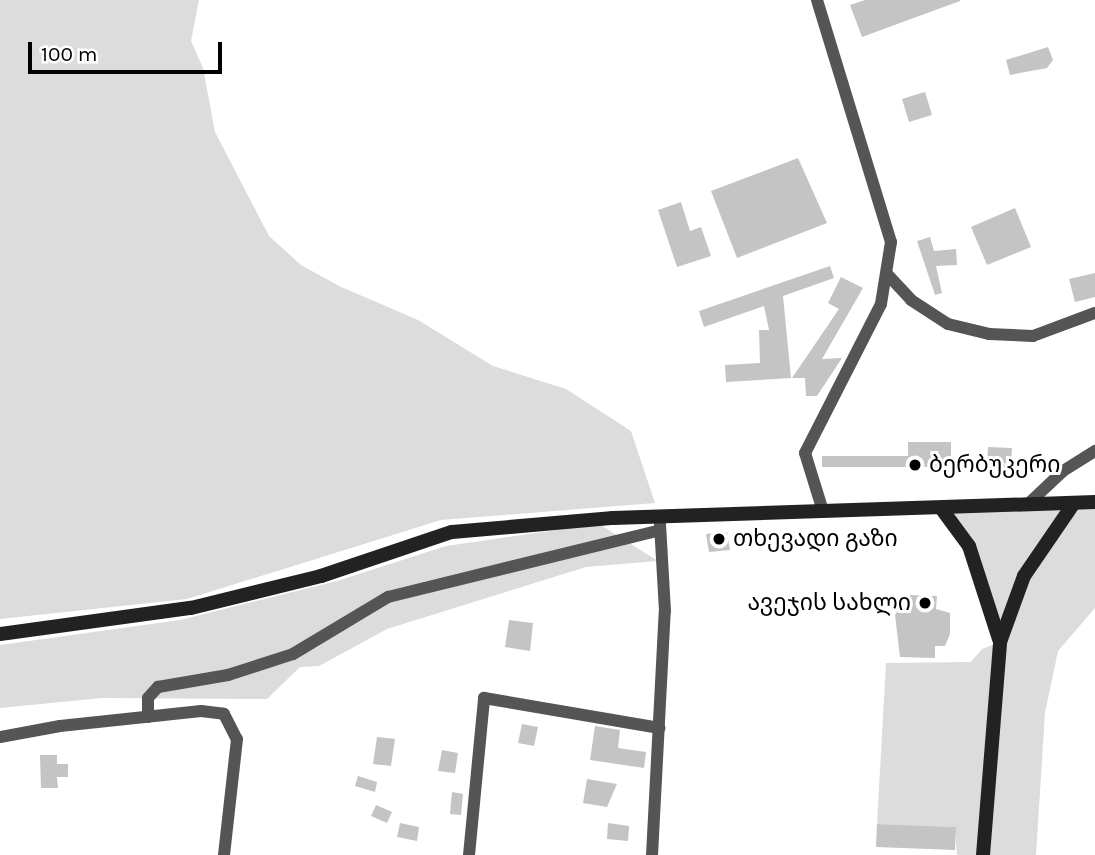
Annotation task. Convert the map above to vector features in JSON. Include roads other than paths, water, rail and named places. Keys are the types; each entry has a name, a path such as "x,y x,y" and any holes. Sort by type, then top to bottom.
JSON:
{"main road":[{"path":"0,634 191,608 321,576 452,532 660,523 823,511 1095,502"},
{"path":"983,855 1000,642 1024,576 1074,503"},
{"path":"941,508 969,546 1000,642"}],"street":[{"path":"817,0 891,242 888,275 881,304 805,453 823,511"},
{"path":"888,275 911,300 948,324 989,334 1033,336 1095,313"},
{"path":"1028,504 1063,471 1095,452"},
{"path":"148,717 148,698 158,687 228,675 293,654 388,597 660,523 665,611 652,855"},
{"path":"469,855 484,698 659,728"},
{"path":"0,737 148,717 224,714 236,729 224,855"}],"place":[{"name":"ბერბუკერი","path":"915,465"},
{"name":"თხევადი გაზი","path":"719,539"},
{"name":"ავეჯის სახლი","path":"925,603"}]}
